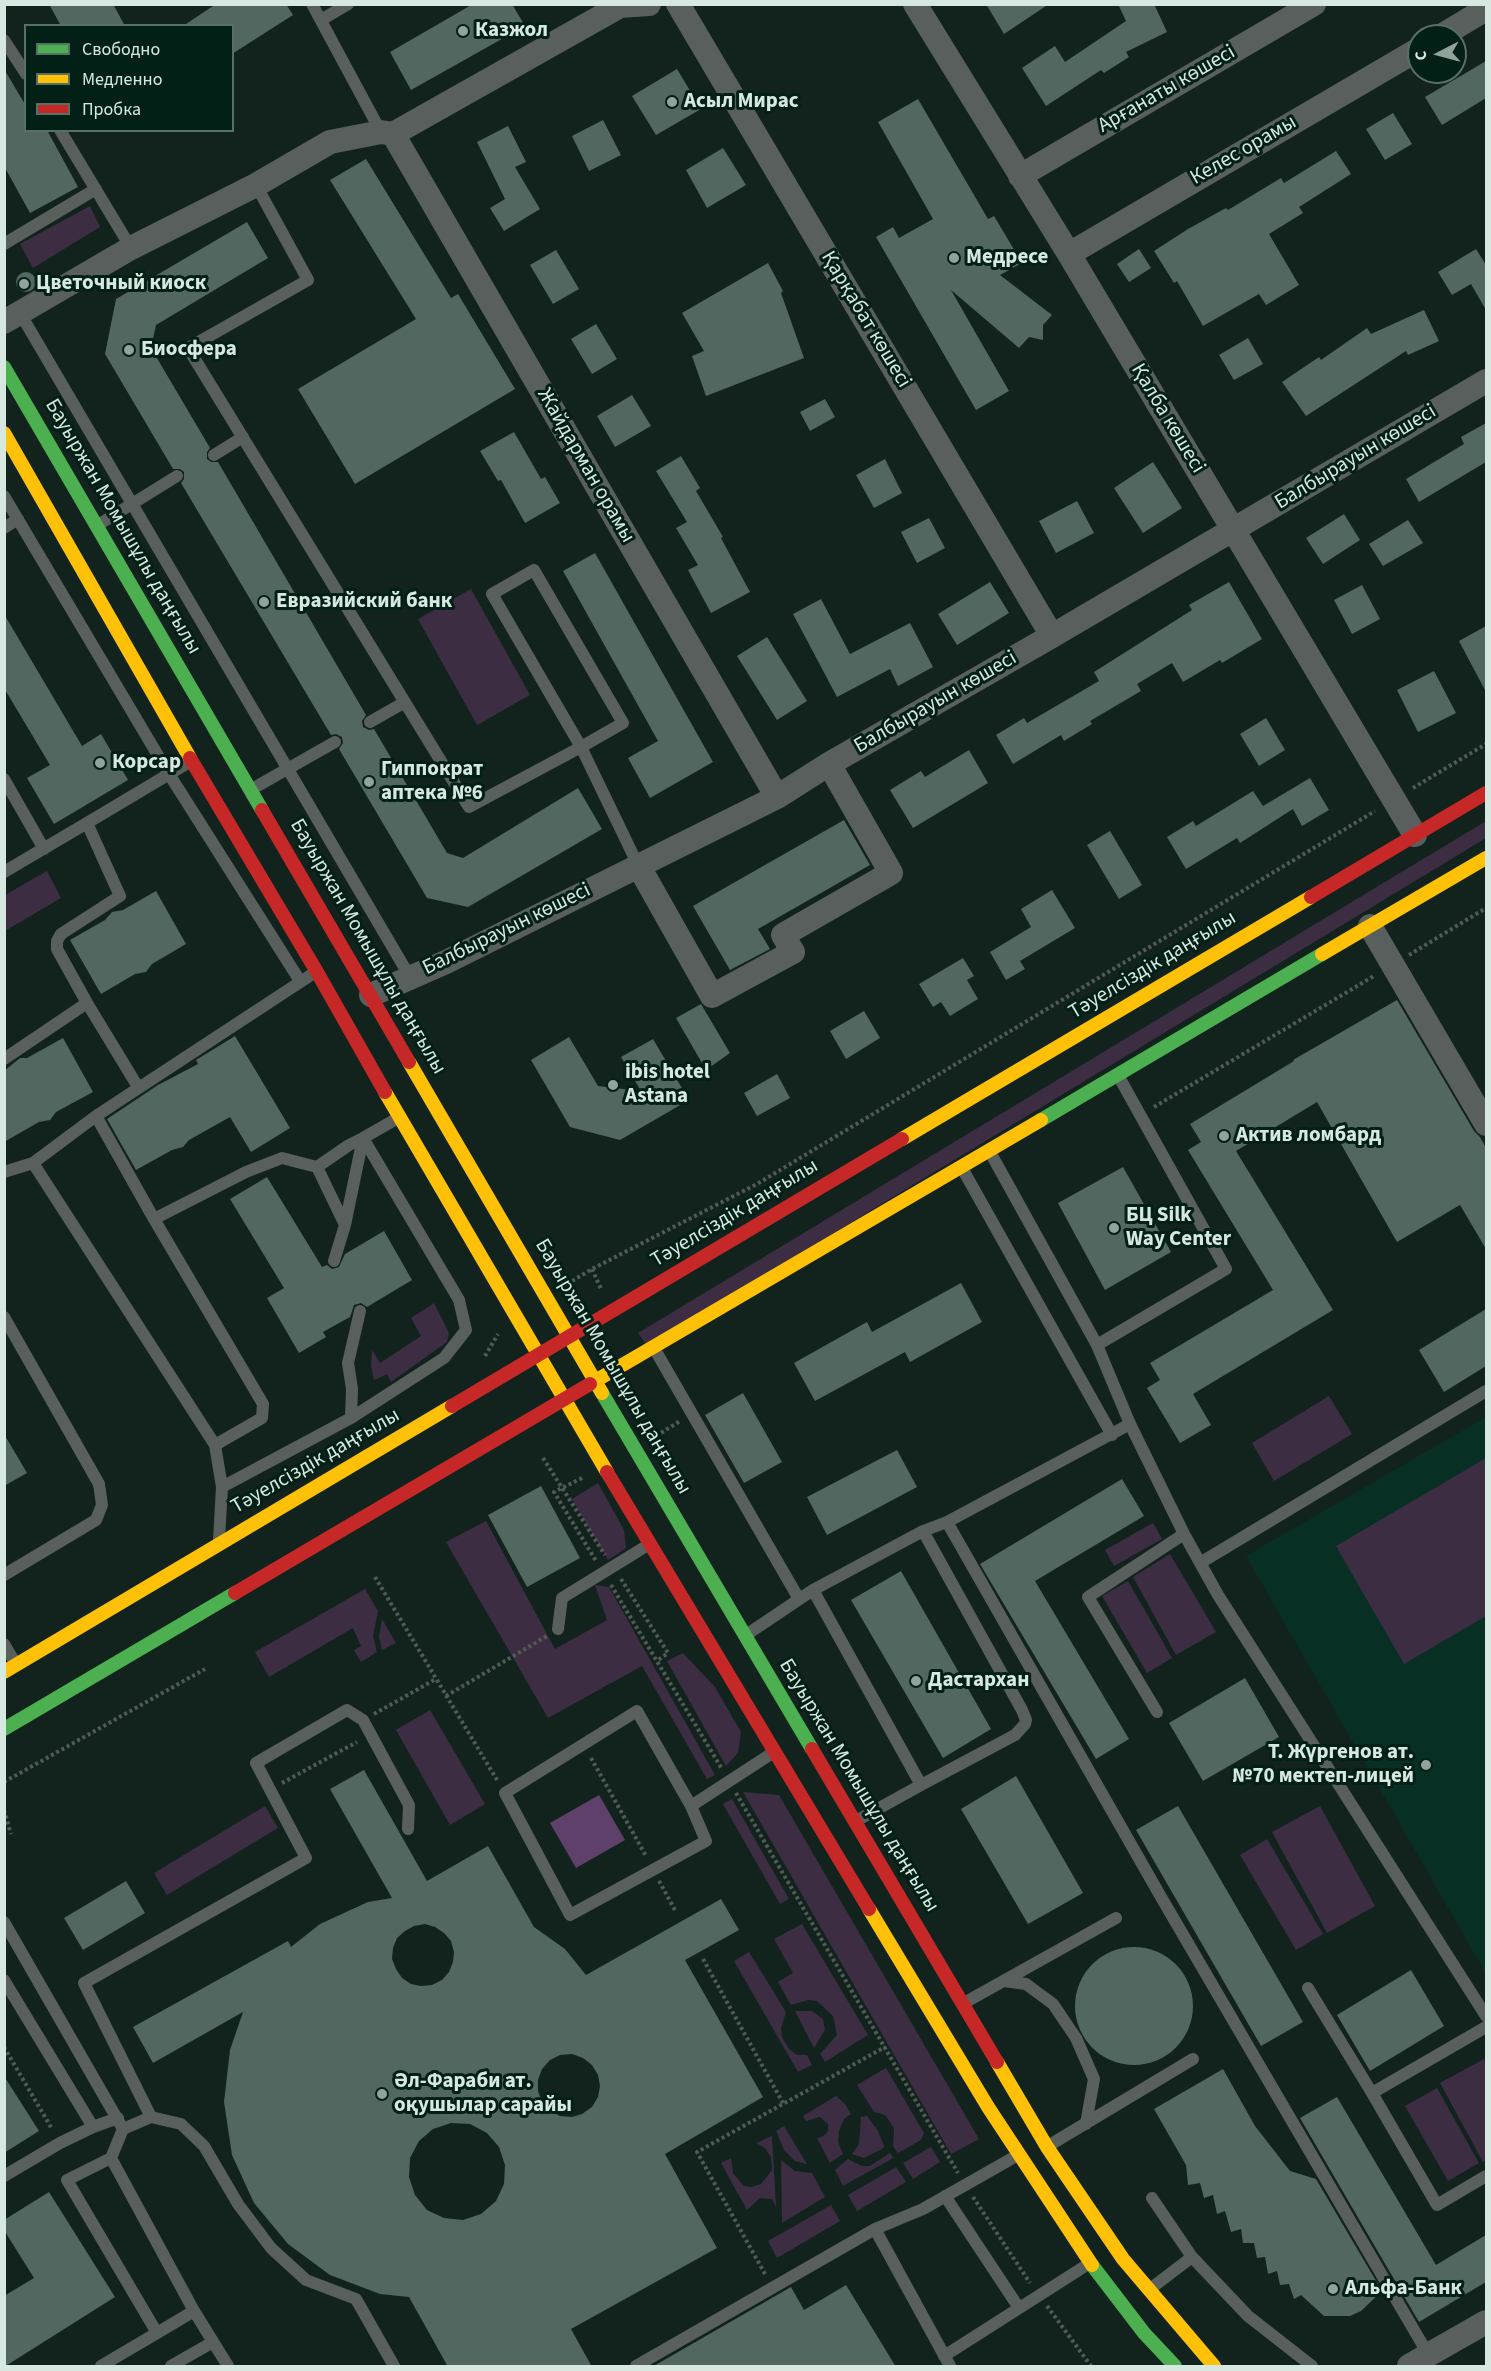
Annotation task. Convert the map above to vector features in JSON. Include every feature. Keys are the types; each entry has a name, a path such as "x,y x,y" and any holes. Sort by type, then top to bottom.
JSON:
{"main road":[{"name":"Бауыржан Момышұлы даңғылы","path":"4,367 595,1382 1047,2147 1116,2250 1214,2367"},
{"path":"4,433 192,761 317,972 399,1118 649,1544 1018,2155 1090,2263 1168,2364"},
{"name":"Тәуелсіздік даңғылы","path":"10,1669 1486,793"},
{"path":"4,1729 1486,858"}],"street":[{"path":"12,317 131,248 256,185 330,142 387,133 620,6 649,4"},
{"name":"Қарқабат көшесі","path":"678,4 1052,636"},
{"name":"Қалба көшесі","path":"915,4 1069,254 1414,835"},
{"name":"Арғанаты көшесі","path":"1020,176 1314,4"},
{"path":"1460,24 1486,9"},
{"name":"Келес орамы","path":"1069,254 1407,56"},
{"name":"Жайдарман орамы","path":"387,133 777,797"},
{"name":"Балбырауын көшесі","path":"371,995 446,962 777,797 829,764 1233,531 1486,381"},
{"path":"638,865 712,996 793,952 783,935 891,873 829,764"},
{"path":"1370,926 1486,1124"},
{"path":"1418,2360 1486,2322"}],"lane":[{"path":"312,4 387,133"},
{"path":"321,20 348,4"},
{"path":"4,40 24,71"},
{"path":"61,132 131,248"},
{"path":"256,185 308,280 188,348 469,807 581,747 623,723 534,570 492,594 581,747 638,865"},
{"path":"4,244 96,189"},
{"path":"12,317 132,504 411,977"},
{"path":"214,455 243,437"},
{"path":"97,525 177,477"},
{"path":"4,496 169,774 300,981"},
{"path":"4,528 18,519"},
{"path":"370,722 405,702"},
{"path":"251,789 335,742"},
{"path":"4,872 192,761"},
{"path":"4,779 44,849"},
{"path":"87,823 120,896 61,934 57,941 57,949 138,1087"},
{"path":"4,1172 33,1163 138,1087 317,972"},
{"path":"4,1059 87,1003"},
{"path":"1097,1345 1226,1269 1118,1075"},
{"path":"96,1116 263,1404 262,1418 215,1445"},
{"path":"154,1219 246,1172 282,1158 317,1167 349,1145 399,1118"},
{"path":"334,1261 345,1225 363,1138"},
{"path":"222,1487 351,1418 444,1358 466,1330 459,1300 363,1138"},
{"path":"990,1151 1097,1345 1130,1424 1184,1534 1218,1595 1486,2016"},
{"path":"33,1163 215,1445 222,1487 219,1543"},
{"path":"317,1167 345,1225"},
{"path":"962,1168 1112,1435"},
{"path":"351,1418 352,1389 348,1363 360,1311"},
{"path":"4,1317 99,1484 102,1505 96,1520 4,1575"},
{"path":"654,1348 799,1599"},
{"path":"1200,1563 1486,1391"},
{"path":"745,1635 813,1590 923,1531 947,1522 1130,1424"},
{"path":"947,1522 1161,1897 1418,2360"},
{"path":"855,1822 1015,1734 1026,1720 923,1531"},
{"path":"1157,1712 1088,1597 1184,1534"},
{"path":"558,1629 562,1598 649,1544"},
{"path":"813,1590 921,1785"},
{"path":"4,1644 10,1669"},
{"path":"151,2117 84,1983 306,1858 256,1763 347,1710 363,1720 409,1805 408,1829"},
{"path":"637,1711 691,1806 706,1841 570,1915 505,1793 583,1745 637,1711"},
{"path":"691,1806 775,1751"},
{"path":"963,2004 1116,1918"},
{"path":"4,1922 120,2124 111,2158 194,2311 228,2367"},
{"path":"4,1980 93,2127"},
{"path":"1004,1981 1026,1984 1053,2004 1076,2038 1094,2079 1086,2124"},
{"path":"1308,1988 1437,2205 1486,2176"},
{"path":"1372,2093 1486,2027"},
{"path":"1047,2147 1193,2060"},
{"path":"4,2176 93,2127 151,2117 181,2124 204,2146 238,2204 271,2248 306,2280 356,2298 394,2367"},
{"path":"636,2367 875,2229 923,2209 1018,2155"},
{"path":"111,2158 67,2180 157,2333"},
{"path":"945,2196 1019,2308"},
{"path":"1152,2198 1192,2257 1248,2316 1312,2367"},
{"path":"875,2229 947,2361 1019,2308 1090,2263"},
{"path":"1149,2290 1192,2257"},
{"path":"101,2367 194,2311"},
{"path":"171,2367 213,2342"}],"path":[{"path":"559,1288 757,1184 1486,744"},
{"path":"1140,1115 1486,908"},
{"path":"592,1269 602,1290"},
{"path":"650,1439 684,1419 677,1411"},
{"path":"588,1475 554,1492 730,1782 965,2185 1091,2367"},
{"path":"375,1577 505,1793"},
{"path":"446,1696 558,1629"},
{"path":"4,1782 205,1669"},
{"path":"363,1720 436,1679"},
{"path":"270,1790 371,1734"},
{"path":"583,1745 676,1912"},
{"path":"4,1810 11,1834"},
{"path":"703,1959 783,2103"},
{"path":"4,2047 60,2144"},
{"path":"773,2288 697,2152 885,2047"}],"shaded area":[{"path":"90,206 100,227 33,268 20,244"},
{"path":"471,589 530,695 477,725 418,619"},
{"path":"1486,821 1486,838 647,1346 638,1333"},
{"path":"47,871 61,898 5,931 5,895"},
{"path":"434,1303 449,1333 447,1342 391,1382 387,1374 374,1380 371,1366 372,1350 380,1363 421,1336 411,1318"},
{"path":"1329,1396 1352,1434 1274,1481 1252,1443"},
{"name":"Т. Жүргенов ат. №70 мектеп-лицей","path":"1486,1417 1486,1974 1246,1556"},
{"path":"1486,1458 1486,1616 1404,1664 1336,1546"},
{"path":"598,1483 624,1530 626,1548 608,1560 572,1499"},
{"path":"486,1521 555,1649 607,1620 595,1585 609,1587 715,1775 707,1779 642,1666 548,1718 446,1542"},
{"path":"1153,1523 1162,1539 1114,1566 1105,1550"},
{"path":"1170,1554 1216,1632 1176,1655 1133,1577"},
{"path":"1128,1581 1172,1658 1147,1673 1102,1596"},
{"path":"365,1589 378,1611 373,1636 377,1652 361,1662 354,1650 361,1646 353,1628 269,1677 255,1652"},
{"path":"382,1619 396,1643 382,1650 379,1637"},
{"path":"683,1653 715,1687 741,1732 738,1753 726,1766 667,1661"},
{"path":"430,1710 485,1804 450,1825 396,1730"},
{"path":"743,1792 779,1795 979,2139 951,2154"},
{"path":"599,1795 625,1840 576,1868 550,1823"},
{"path":"732,1799 789,1899 780,1904 723,1804"},
{"path":"265,1806 278,1828 167,1895 154,1873"},
{"path":"1320,1806 1375,1906 1327,1933 1272,1832"},
{"path":"1267,1839 1323,1934 1296,1950 1240,1855"},
{"path":"802,1924 868,2035 825,2062 820,2054 837,2035 833,2016 817,2001 808,2000 791,2005 778,1982 793,1973 774,1939"},
{"path":"749,1952 786,2012 781,2028 782,2037 789,2049 797,2055 807,2055 812,2065 798,2072 734,1961"},
{"path":"795,2011 812,2011 823,2019 825,2030 814,2048"},
{"path":"1484,2059 1486,2064 1486,2160 1483,2162 1440,2083"},
{"path":"886,2068 924,2133 921,2140 898,2153 893,2146 894,2129 890,2122 885,2115 874,2112 857,2085"},
{"path":"1437,2088 1479,2163 1448,2181 1405,2106"},
{"path":"836,2096 851,2114 844,2119 839,2131 838,2142 843,2154 830,2163 817,2138 824,2136 828,2131 828,2124 820,2117 806,2121 803,2116"},
{"path":"867,2116 878,2131 884,2146 864,2158 852,2154 859,2144 861,2117"},
{"path":"784,2126 807,2164 795,2161 784,2150 776,2131"},
{"path":"772,2136 776,2207 772,2199 760,2198 747,2210 721,2163 731,2158 733,2173 744,2186 751,2187 761,2184 772,2170 771,2157 765,2148 756,2143"},
{"path":"931,2147 940,2162 913,2179 903,2163"},
{"path":"890,2153 893,2158 843,2186 835,2170 848,2159 862,2166 870,2166"},
{"path":"781,2160 795,2171 812,2173 825,2197 782,2223"},
{"path":"896,2167 906,2182 857,2211 848,2195"},
{"path":"831,2205 840,2221 777,2258 768,2241"}],"building":[{"path":"49,4 113,4 124,24 60,24"},
{"path":"216,4 286,4 293,15 234,53 234,24 186,24"},
{"path":"473,4 512,4 525,26 411,90 390,52"},
{"path":"986,4 1049,4 1004,34"},
{"path":"1118,4 1154,4 1167,32 1126,52 1129,57 1104,73 1101,70 1046,106 1022,68 1055,46 1065,62 1126,21"},
{"path":"1486,61 1486,98 1442,125 1425,97 1447,84 1467,84 1467,72"},
{"path":"4,69 24,103 24,132 48,132 78,187 30,213 4,166"},
{"path":"677,69 701,109 656,135 632,96"},
{"name":"Медресе","path":"918,99 988,219 994,216 1022,263 1000,275 1052,315 1043,325 1043,340 1029,337 1019,348 951,290 1009,391 976,410 876,237 893,227 899,238 933,219 878,122"},
{"path":"1393,113 1412,144 1385,160 1366,129"},
{"path":"603,120 621,155 589,171 572,136"},
{"path":"508,126 526,162 515,167 540,209 504,231 490,208 505,199 477,142"},
{"path":"723,148 746,185 707,208 686,170"},
{"path":"1336,151 1351,174 1299,207 1303,213 1269,234 1299,285 1266,305 1259,294 1203,326 1177,281 1174,283 1154,251 1226,208 1228,210 1281,178 1284,183"},
{"path":"366,159 451,298 458,294 515,389 355,484 298,389 416,319 330,180"},
{"path":"247,222 268,258 156,325 151,348 210,448 207,452 207,459 211,462 218,462 366,715 362,721 363,727 369,730 374,729 447,853 463,858 578,788 602,829 468,907 427,898 339,749 343,743 342,737 336,734 331,735 181,483 184,479 184,472 180,469 173,469 105,354 116,299"},
{"path":"1139,249 1151,268 1129,282 1117,264"},
{"path":"1476,249 1486,265 1486,310 1471,284 1452,295 1438,272"},
{"path":"556,250 579,289 553,304 530,265"},
{"path":"768,263 783,291 781,293 804,358 706,396 692,356 704,351 682,313"},
{"path":"22,272 30,272 36,278 36,286 30,292 22,292 16,286 16,278"},
{"path":"1424,310 1439,341 1408,355 1406,351 1306,416 1282,382 1319,357 1321,360 1367,328 1371,334"},
{"path":"596,324 617,359 592,374 571,339"},
{"path":"1248,338 1263,364 1234,380 1219,355"},
{"path":"632,395 651,426 615,447 597,416"},
{"path":"825,399 835,417 810,431 800,412"},
{"path":"1486,423 1486,462 1419,502 1406,479 1464,444 1461,437"},
{"path":"514,432 541,479 545,477 560,503 525,523 501,480 498,481 480,451"},
{"path":"681,456 700,488 696,491 723,537 721,538 750,592 711,613 688,570 698,565 676,528 687,522 656,471"},
{"path":"885,459 902,493 874,508 856,475"},
{"path":"1153,462 1182,508 1143,533 1114,488"},
{"path":"1077,501 1094,533 1056,553 1039,521"},
{"path":"1344,514 1360,540 1323,564 1306,538"},
{"path":"929,518 945,548 917,563 901,532"},
{"path":"1408,520 1423,543 1383,566 1369,544"},
{"path":"595,553 713,762 650,798 628,758 658,741 563,571"},
{"path":"990,582 1009,613 957,645 938,614"},
{"path":"1229,582 1262,639 1222,663 1220,660 1183,682 1172,663 1137,684 1141,691 1090,721 1092,724 1064,741 1061,735 1013,764 996,735 1024,718 1027,723 1099,681 1094,672 1192,610 1189,605"},
{"path":"1362,585 1380,619 1352,634 1334,600"},
{"path":"821,599 850,654 910,623 933,667 898,686 890,669 837,697 793,614"},
{"path":"4,614 82,746 101,734 128,780 54,824 27,778 50,765 4,688"},
{"path":"1486,626 1486,692 1459,641"},
{"path":"767,637 807,701 777,720 737,656"},
{"path":"1434,671 1456,713 1418,732 1397,690"},
{"path":"1266,718 1285,750 1259,766 1240,734"},
{"path":"969,750 988,783 913,828 890,790 921,771 925,777"},
{"path":"1310,778 1329,810 1302,826 1293,809 1240,843 1237,838 1186,869 1167,837 1193,821 1196,826 1253,791 1263,806"},
{"path":"844,820 870,865 758,929 770,949 730,970 693,906"},
{"path":"1110,831 1142,885 1119,899 1087,845"},
{"path":"1052,890 1075,928 1020,961 1025,969 1006,980 990,952 1031,927 1021,909"},
{"path":"156,891 186,944 152,964 146,972 135,974 101,994 70,940 105,920 112,912 123,910"},
{"path":"963,958 974,976 967,980 978,999 950,1016 941,1002 933,1007 919,984"},
{"path":"1397,1000 1486,1148 1486,1249 1460,1205 1397,1242 1317,1102 1236,1151 1333,1310 1193,1394 1211,1425 1180,1443 1147,1388 1160,1380 1150,1363 1273,1290 1188,1150 1201,1142 1190,1124 1293,1060"},
{"path":"701,1004 730,1053 706,1070 676,1018"},
{"path":"864,1011 880,1038 846,1059 830,1031"},
{"path":"235,1036 290,1128 251,1152 230,1117 189,1140 183,1147 172,1150 136,1170 107,1119 158,1085 198,1064 196,1060"},
{"path":"569,1037 598,1086 641,1091 621,1057 653,1039 689,1100 620,1140 570,1127 531,1060"},
{"path":"63,1038 93,1092 56,1112 50,1120 39,1122 4,1142 4,1071 20,1058 27,1058"},
{"path":"777,1074 790,1098 757,1116 744,1093"},
{"name":"БЦ Silk Way Center","path":"1123,1167 1171,1252 1105,1290 1058,1203"},
{"path":"267,1177 322,1267 327,1265 332,1269 339,1267 345,1254 384,1231 412,1280 367,1307 361,1303 354,1305 350,1317 323,1332 326,1337 299,1353 267,1298 284,1288 230,1199"},
{"path":"961,1283 982,1322 910,1362 905,1352 815,1401 794,1363 867,1322 872,1332"},
{"path":"1486,1309 1486,1366 1444,1392 1419,1350"},
{"path":"743,1393 782,1462 744,1483 705,1415"},
{"path":"4,1434 27,1473 4,1486"},
{"path":"897,1450 917,1487 827,1535 807,1497"},
{"path":"1122,1479 1144,1516 1035,1581 1129,1739 1096,1759 980,1564"},
{"path":"541,1486 580,1558 527,1587 488,1515"},
{"path":"901,1571 991,1729 943,1758 851,1600"},
{"path":"1245,1678 1279,1737 1203,1781 1169,1723"},
{"name":"Әл-Фараби ат. оқушылар сарайы","path":"364,1770 427,1881 488,1846 534,1927 565,1949 586,1975 721,1899 739,1930 685,1960 763,2097 665,2154 717,2248 571,2329 592,2367 448,2367 409,2297 380,2294 330,2275 288,2244 254,2203 232,2155 224,2102 230,2050 243,2012 153,2063 133,2027 288,1941 291,1947 320,1924 368,1902 392,1898 330,1789","holes":["425,1924 444,1933 451,1941 454,1952 449,1972 442,1980 432,1985 421,1986 411,1984 402,1978 392,1959 397,1938 414,1926","572,2054 583,2058 592,2065 598,2075 600,2086 598,2097 592,2107 572,2117 560,2116 550,2111 542,2102 538,2091 538,2080 542,2069 550,2060 560,2055","451,2123 470,2124 487,2133 499,2147 505,2165 504,2184 496,2201 481,2214 463,2220 444,2218 427,2210 415,2195 409,2177 410,2158 419,2141 433,2129"]},
{"path":"1016,1776 1083,1893 1028,1924 961,1809"},
{"path":"1178,1806 1303,2022 1261,2046 1136,1830"},
{"path":"126,1881 145,1913 83,1950 64,1918"},
{"path":"1134,1947 1157,1951 1176,1964 1189,1983 1193,2006 1189,2029 1176,2048 1157,2061 1134,2065 1111,2061 1092,2048 1079,2029 1075,2006 1079,1983 1092,1964 1111,1951"},
{"path":"1411,1970 1444,2026 1370,2071 1337,2015"},
{"path":"1223,2069 1255,2126 1290,2171 1316,2179 1382,2291 1361,2311 1350,2316 1324,2316 1301,2295 1294,2299 1289,2284 1280,2285 1277,2271 1268,2274 1265,2257 1257,2258 1254,2243 1243,2243 1241,2229 1231,2232 1225,2211 1217,2214 1213,2195 1204,2198 1200,2183 1188,2185 1186,2165 1154,2109"},
{"path":"4,2076 39,2131 4,2153"},
{"path":"1337,2097 1436,2265 1486,2235 1486,2282 1419,2322 1300,2118"},
{"path":"49,2192 115,2297 4,2367 4,2296 34,2278 4,2230 4,2220"},
{"path":"846,2285 896,2367 652,2367 791,2287 804,2310"}],"traffic: fast":[{"path":"4,367 262,810"},
{"path":"1041,1120 1322,954"},
{"path":"602,1393 812,1749"},
{"path":"4,1729 235,1593"},
{"path":"1092,2265 1144,2333 1175,2366"}],"traffic: slow":[{"path":"4,433 190,758"},
{"path":"1322,954 1486,858"},
{"path":"902,1139 1311,897"},
{"path":"409,1062 602,1393"},
{"path":"385,1092 607,1472"},
{"path":"590,1384 1041,1120"},
{"path":"4,1672 452,1406"},
{"path":"869,1909 988,2107 1092,2265"},
{"path":"997,2062 1047,2147 1123,2259 1214,2366"}],"traffic: jam":[{"path":"190,758 385,1092"},
{"path":"1311,897 1486,793"},
{"path":"262,810 409,1062"},
{"path":"452,1406 902,1139"},
{"path":"235,1593 590,1384"},
{"path":"607,1472 869,1909"},
{"path":"812,1749 997,2062"}],"place":[{"name":"Казжол","path":"463,31"},
{"name":"Асыл Мирас","path":"672,102"},
{"name":"Медресе","path":"954,258"},
{"name":"Цветочный киоск","path":"24,284"},
{"name":"Биосфера","path":"129,350"},
{"name":"Евразийский банк","path":"264,602"},
{"name":"Корсар","path":"100,763"},
{"name":"Гиппократ аптека №6","path":"369,782"},
{"name":"ibis hotel Astana","path":"613,1085"},
{"name":"Актив ломбард","path":"1224,1136"},
{"name":"БЦ Silk Way Center","path":"1114,1228"},
{"name":"Дастархан","path":"916,1681"},
{"name":"Т. Жүргенов ат. №70 мектеп-лицей","path":"1426,1765"},
{"name":"Әл-Фараби ат. оқушылар сарайы","path":"382,2094"},
{"name":"Альфа-Банк","path":"1333,2289"}]}
